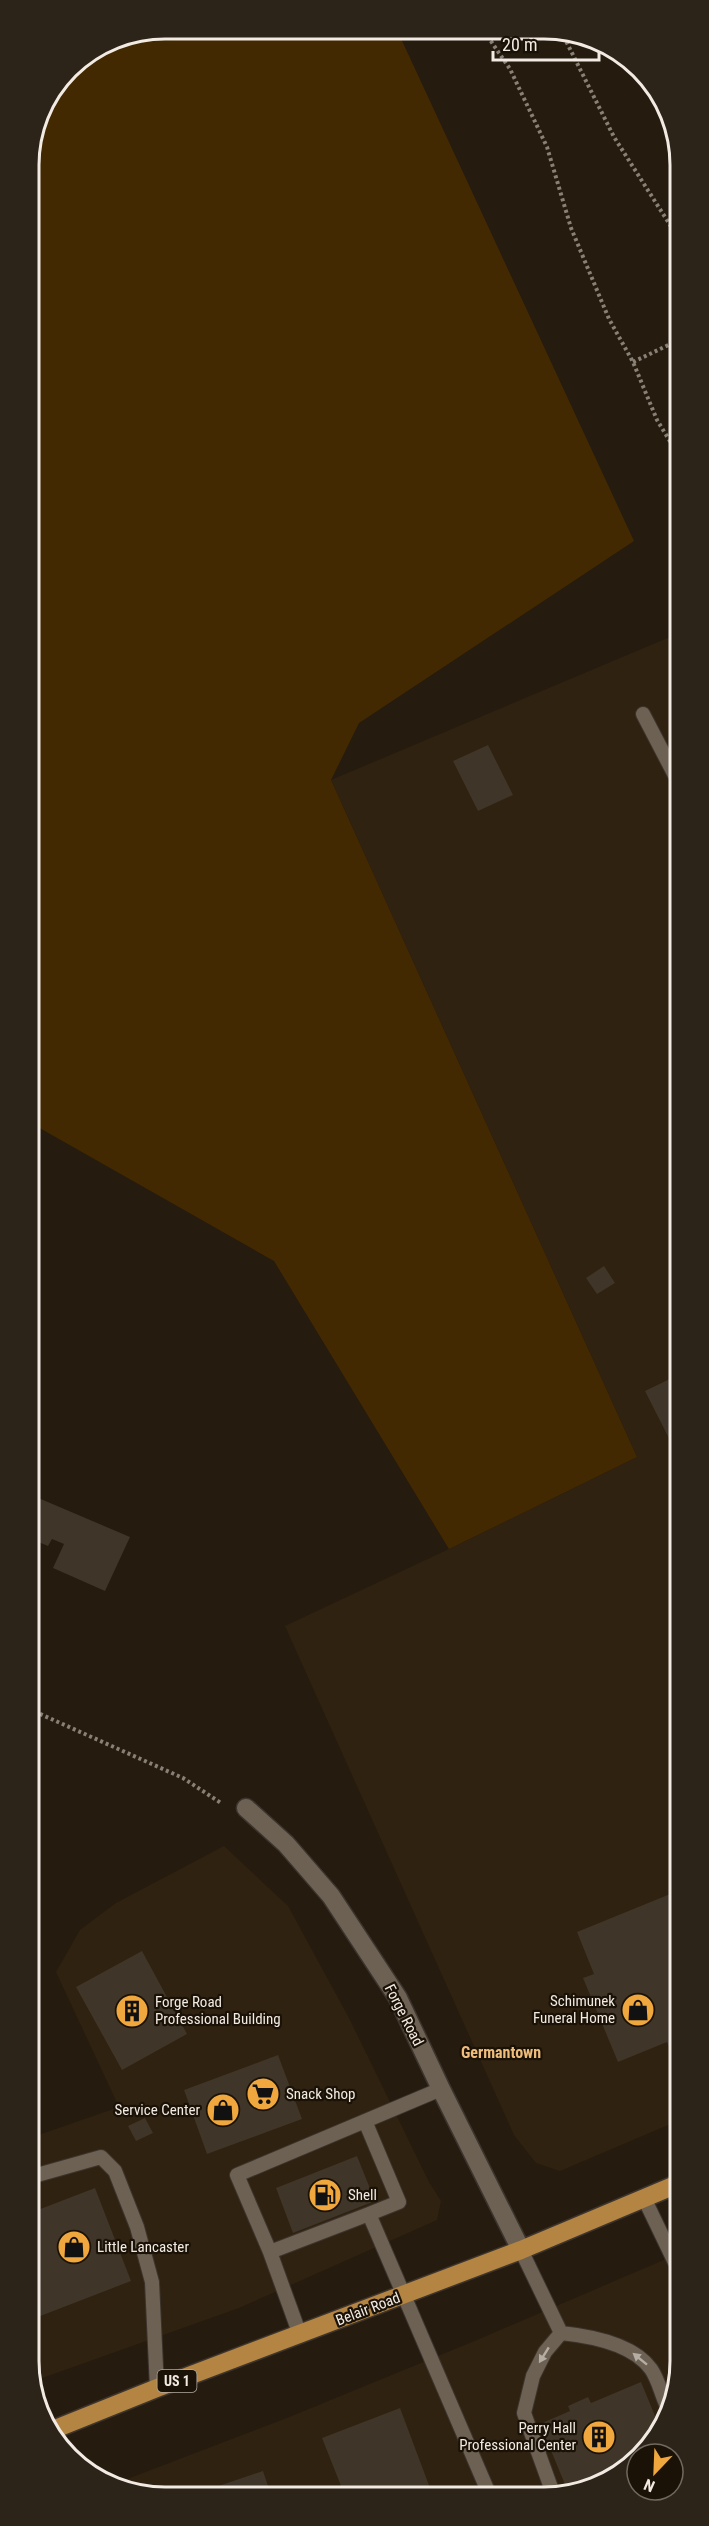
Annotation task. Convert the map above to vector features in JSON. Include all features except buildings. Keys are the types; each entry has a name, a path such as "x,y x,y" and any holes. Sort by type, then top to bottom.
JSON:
{"highway":[{"name":"Belair Road","path":"58,2428 521,2250 670,2187"}],"street":[{"name":"Forge Road","path":"246,1808 286,1844 331,1896 398,1998 521,2250"}],"lane":[{"path":"644,714 670,765"},
{"path":"300,2335 270,2252 237,2175 441,2089"},
{"path":"270,2252 399,2202 365,2121"},
{"path":"39,2174 101,2157 115,2171 137,2227 152,2282 157,2388"},
{"path":"644,2198 670,2252"},
{"path":"369,2214 486,2487"},
{"path":"521,2250 561,2333"},
{"path":"561,2333 592,2336 637,2355 652,2370 664,2399"},
{"path":"551,2487 524,2413 533,2376 544,2352 561,2333"}],"path":[{"path":"489,39 510,69 547,147 571,228 609,319 633,362 657,420 670,441"},
{"path":"566,41 614,137 670,225"},
{"path":"633,362 670,344"},
{"path":"39,1713 183,1778 239,1817 246,1808"}],"shaded area":[{"path":"165,39 401,39 634,541 359,723 331,780 637,1457 449,1549 274,1261 39,1128 39,157 43,133 49,117 60,95 70,82 95,60 125,46 141,41"},
{"path":"670,637 670,2124 560,2171 536,2163 514,2135 285,1626 637,1457 331,780"},
{"path":"224,1846 288,1906 349,2018 429,2182 441,2201 437,2220 239,2308 40,2379 39,2135 119,2107 56,1972 80,1930 116,1903"},
{"path":"670,2257 670,2369 666,2393 657,2417 644,2438 640,2442 625,2442 625,2457 600,2474 576,2483 544,2487 157,2487 125,2480 287,2418"}],"place":[{"name":"Schimunek Funeral Home","path":"638,2010"},
{"name":"Forge Road Professional Building","path":"132,2011"},
{"name":"Snack Shop","path":"263,2094"},
{"name":"Service Center","path":"223,2110"},
{"name":"Shell","path":"325,2195"},
{"name":"Little Lancaster","path":"74,2247"},
{"name":"Perry Hall Professional Center","path":"599,2437"}],"district":[{"name":"Germantown","path":"501,2052"}]}
